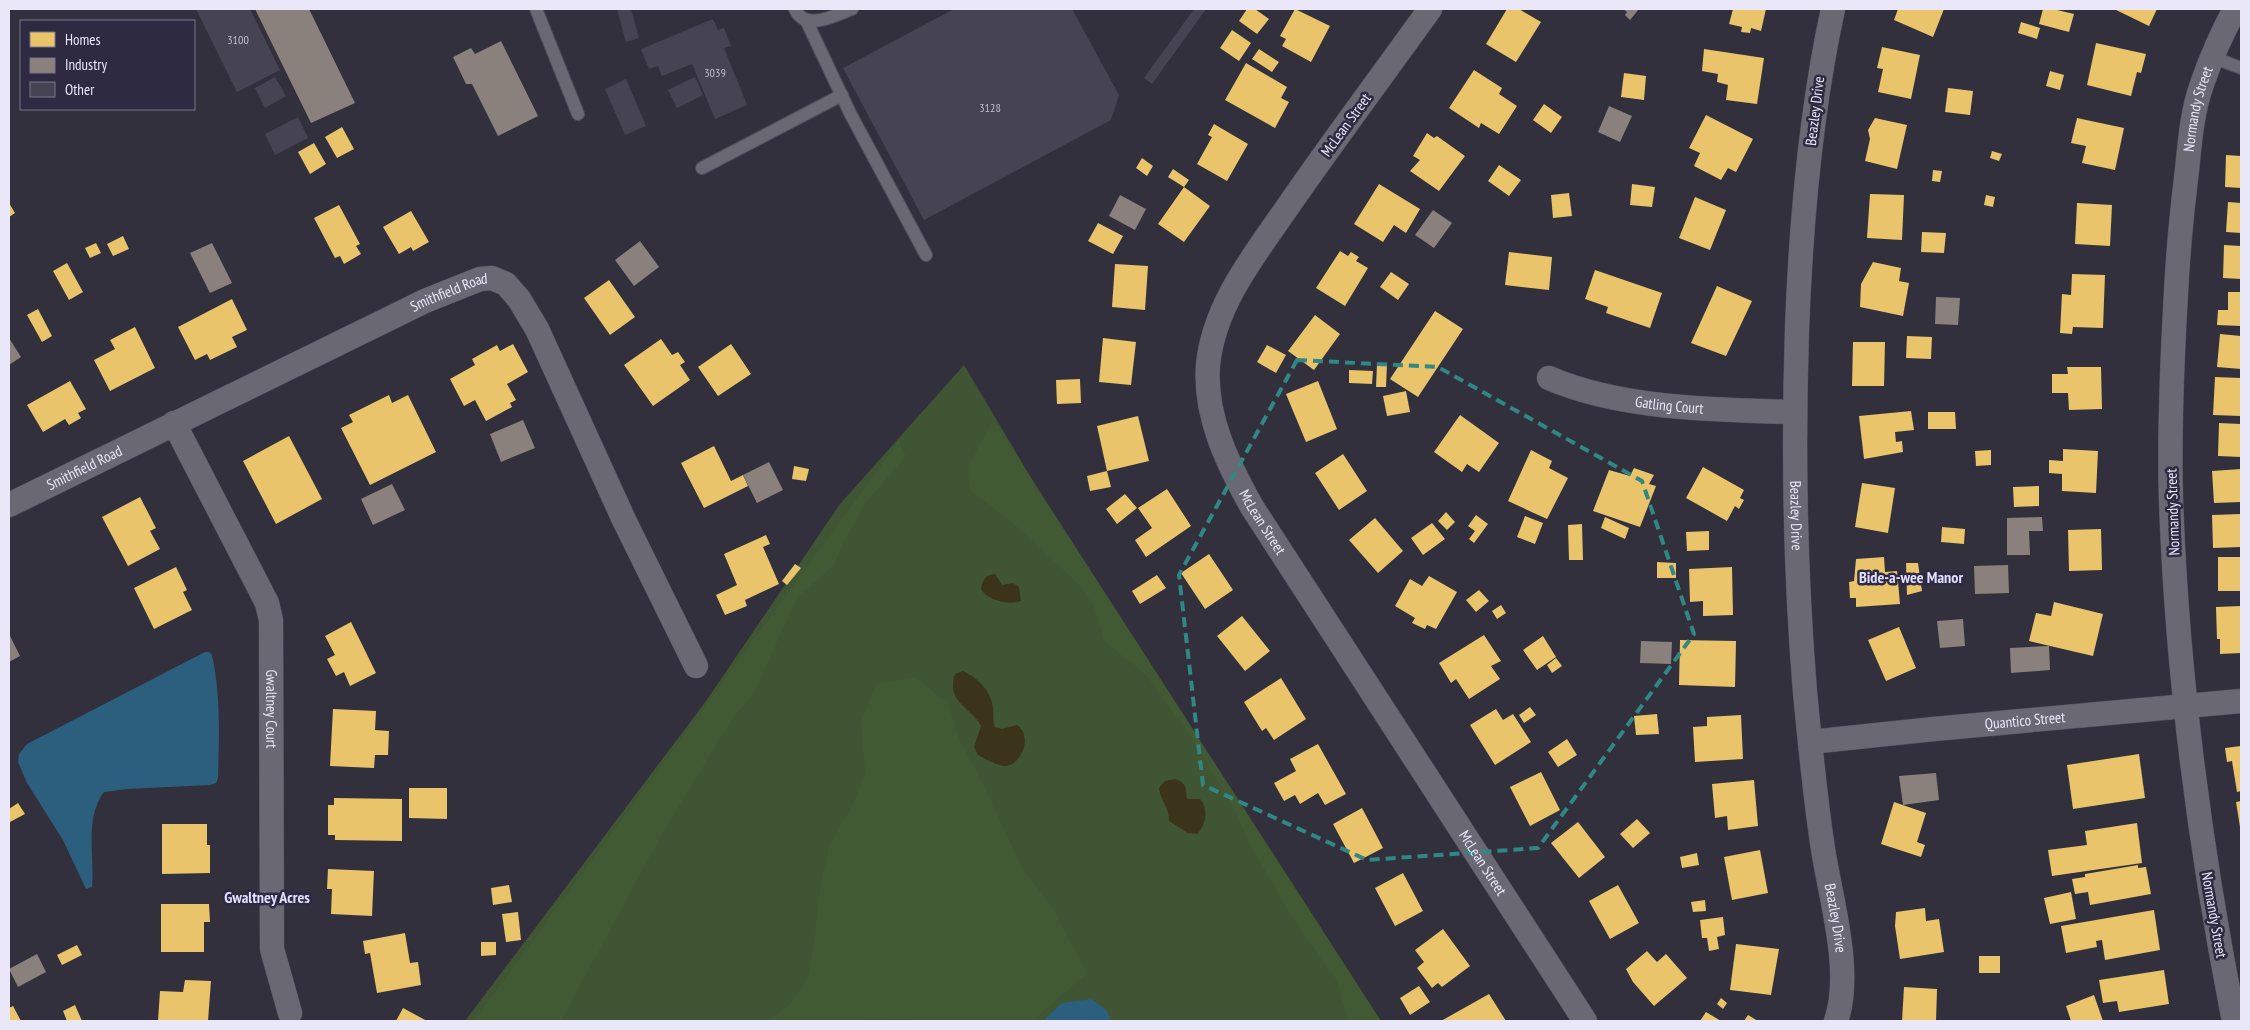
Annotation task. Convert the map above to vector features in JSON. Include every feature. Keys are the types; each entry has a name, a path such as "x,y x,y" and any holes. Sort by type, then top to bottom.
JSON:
{"street":[{"name":"McLean Street","path":"1430,9 1245,269 1224,307 1214,335 1208,365 1208,396 1216,428 1231,469 1252,507 1585,1021"},
{"name":"Beazley Drive","path":"1833,9 1822,60 1813,120 1800,265 1794,412 1796,554 1810,742 1826,870 1840,945 1841,997 1836,1021"},
{"name":"Normandy Street","path":"2234,1021 2208,880 2198,814 2186,707 2177,609 2171,498 2171,376 2179,241 2193,121 2201,86 2220,36 2235,9"},
{"name":"Smithfield Road","path":"9,505 425,301 480,279 492,278 506,284 519,299 537,329 624,520 696,666"},
{"name":"Gatling Court","path":"1549,378 1598,395 1635,401 1726,410 1794,412"},
{"name":"Gwaltney Court","path":"174,423 267,603 271,620 272,949 290,1013"},
{"name":"Quantico Street","path":"1810,742 2241,701"}],"lane":[{"path":"536,9 578,114"},
{"path":"795,9 806,20 842,95 926,255"},
{"path":"806,20 818,21 852,9"},
{"path":"2212,57 2241,68"},
{"path":"702,168 842,95"}],"highlighted area":[{"path":"1297,360 1438,367 1642,481 1694,634 1538,848 1367,860 1203,785 1179,575"}],"green space":[{"path":"964,365 1105,602 1377,1021 465,1021 706,701 840,504"},
{"path":"993,419 1381,1021 1348,1021 1337,981 1297,925 1251,847 1232,805 1191,737 1145,674 1104,641 1093,604 1078,584 1016,526 969,489 968,467"},
{"path":"899,441 906,456 866,503 844,541 834,565 797,598 755,691 729,724 661,836 561,1021 474,1021"},
{"path":"915,677 948,703 960,741 984,786 1022,867 1054,910 1087,974 1032,1021 916,1021 913,1019 768,1021 791,1003 807,980 828,848 854,802 865,773 861,722 876,684"}],"sand":[{"path":"995,574 1002,585 1013,583 1019,587 1021,601 1011,603 999,601 984,593 981,589 984,580 989,575"},
{"path":"963,671 974,677 987,690 992,701 995,727 1002,729 1017,725 1022,730 1025,744 1023,750 1020,757 1010,765 1004,766 987,760 978,755 974,747 981,726 956,698 954,691 955,674"},
{"path":"1175,779 1185,786 1187,799 1200,799 1205,808 1203,827 1197,834 1188,833 1169,821 1168,812 1159,788 1165,781"}],"water":[{"path":"205,652 209,652 212,655 217,686 219,731 218,778 216,783 210,785 104,792 94,814 92,826 92,887 86,889 63,840 27,783 18,762 19,754 27,744"},
{"path":"1092,999 1108,1012 1110,1021 1046,1021 1046,1018 1062,1003"}],"building: Homes":[{"path":"1247,9 1255,9 1269,19 1257,34 1239,21"},
{"path":"1295,9 1330,26 1311,62 1282,46 1286,39 1280,36"},
{"path":"1507,9 1519,9 1541,22 1516,62 1486,44"},
{"path":"1733,9 1766,9 1761,31 1751,28 1750,33 1741,32 1742,27 1729,24"},
{"path":"1898,9 1944,9 1933,37 1894,20"},
{"path":"2043,9 2053,9 2074,14 2069,32 2039,24"},
{"path":"2114,9 2157,9 2149,26"},
{"path":"2021,22 2040,28 2037,39 2018,33"},
{"path":"1232,30 1251,43 1239,61 1220,48"},
{"path":"2096,43 2146,54 2141,73 2137,72 2131,96 2087,85"},
{"path":"1882,47 1920,55 1911,99 1878,92 1883,69 1877,68"},
{"path":"1259,49 1279,62 1272,72 1252,59"},
{"path":"1704,49 1764,58 1757,104 1726,100 1728,85 1717,82 1718,74 1702,71"},
{"path":"1246,63 1287,87 1281,98 1289,102 1275,128 1225,100"},
{"path":"1474,70 1502,88 1499,94 1517,106 1499,134 1481,123 1479,128 1449,108"},
{"path":"2050,71 2064,75 2060,90 2046,86"},
{"path":"1624,73 1646,76 1644,100 1621,97"},
{"path":"1948,88 1973,91 1970,115 1945,112"},
{"path":"1544,104 1562,117 1551,133 1533,120"},
{"path":"1706,115 1753,139 1736,172 1728,168 1721,180 1694,166 1700,153 1689,148"},
{"path":"1875,118 1907,125 1897,169 1865,161 1870,139 1868,130"},
{"path":"2077,118 2124,128 2115,170 2082,163 2086,146 2071,143"},
{"path":"1214,124 1248,144 1227,181 1197,164 1212,137 1208,135"},
{"path":"342,127 354,149 337,158 325,137"},
{"path":"1427,133 1434,138 1437,136 1465,156 1439,191 1410,171 1420,160 1413,156"},
{"path":"314,143 326,164 310,174 298,152"},
{"path":"1992,151 2002,154 1999,161 1990,158"},
{"path":"2226,155 2241,156 2241,188 2225,187"},
{"path":"1142,158 1153,166 1147,176 1136,168"},
{"path":"1499,165 1521,180 1509,196 1488,181"},
{"path":"1173,169 1189,180 1184,187 1168,177"},
{"path":"1933,170 1942,171 1940,182 1932,181"},
{"path":"1379,184 1420,209 1406,233 1394,225 1383,242 1354,224"},
{"path":"1632,184 1655,187 1652,207 1630,205"},
{"path":"1184,187 1210,206 1184,242 1158,224"},
{"path":"1569,193 1572,216 1553,218 1551,195"},
{"path":"1870,194 1904,195 1902,240 1867,238"},
{"path":"1986,195 1995,197 1993,207 1984,205"},
{"path":"1695,197 1726,210 1710,250 1679,238"},
{"path":"2228,202 2241,203 2241,233 2226,232"},
{"path":"9,203 15,213 9,217"},
{"path":"2077,203 2112,205 2110,246 2075,244"},
{"path":"339,205 360,244 356,246 361,254 344,264 340,256 335,258 314,218"},
{"path":"411,211 429,242 413,251 411,247 399,254 383,227"},
{"path":"1098,223 1123,236 1113,254 1088,241"},
{"path":"1922,232 1946,233 1944,253 1921,252"},
{"path":"123,236 129,249 113,256 107,244"},
{"path":"96,243 101,253 90,258 85,248"},
{"path":"2224,245 2241,246 2241,279 2223,278"},
{"path":"1340,251 1348,256 1351,252 1359,257 1356,261 1368,268 1345,306 1316,288"},
{"path":"1509,252 1552,257 1549,290 1505,285"},
{"path":"1873,262 1901,268 1899,281 1909,283 1903,316 1860,307 1861,284"},
{"path":"67,263 83,292 69,300 53,271"},
{"path":"1115,264 1148,266 1145,310 1112,307"},
{"path":"1595,270 1662,293 1650,328 1606,313 1608,307 1585,299"},
{"path":"1391,272 1409,284 1398,300 1380,287"},
{"path":"2072,274 2105,275 2103,328 2073,327 2072,334 2060,333 2062,294 2071,295"},
{"path":"609,280 635,317 610,335 584,298"},
{"path":"1717,286 1752,301 1726,356 1691,343"},
{"path":"2228,292 2241,292 2241,326 2217,325 2218,310 2228,310"},
{"path":"232,299 247,330 232,337 237,347 210,360 207,354 195,360 178,327"},
{"path":"38,309 52,336 42,342 27,315"},
{"path":"1435,311 1463,329 1418,397 1390,379"},
{"path":"1315,315 1340,334 1314,370 1288,351"},
{"path":"135,327 155,368 110,391 94,360 115,349 110,340"},
{"path":"2220,334 2241,336 2241,369 2217,367"},
{"path":"1907,336 1932,337 1931,359 1906,358"},
{"path":"1103,338 1136,342 1131,385 1099,382"},
{"path":"661,339 672,355 678,352 685,362 680,365 690,380 653,406 624,365"},
{"path":"1853,342 1885,342 1884,386 1852,386"},
{"path":"513,344 528,372 507,384 516,400 510,403 512,407 486,421 475,400 464,406 450,379 475,365 472,359 497,345 500,351"},
{"path":"731,344 751,374 718,396 698,367"},
{"path":"1267,345 1286,355 1276,373 1257,362"},
{"path":"1377,364 1387,364 1386,387 1376,387"},
{"path":"2067,367 2101,367 2102,409 2069,410 2068,393 2052,393 2052,374 2068,374"},
{"path":"1349,370 1373,371 1372,384 1349,383"},
{"path":"2215,377 2241,378 2241,416 2213,415"},
{"path":"1080,379 1081,403 1057,404 1056,380"},
{"path":"70,381 86,409 78,413 81,418 69,425 65,419 43,432 27,405"},
{"path":"1318,381 1337,429 1306,442 1286,394"},
{"path":"1406,391 1410,412 1387,416 1383,396"},
{"path":"389,395 392,403 408,395 436,452 370,485 341,428 353,422 349,415"},
{"path":"1911,411 1914,430 1895,432 1896,442 1902,441 1903,452 1864,459 1859,416"},
{"path":"1928,412 1955,412 1956,429 1928,429"},
{"path":"1460,415 1499,443 1479,472 1467,464 1462,472 1434,452"},
{"path":"1138,416 1149,461 1107,471 1097,426"},
{"path":"2219,423 2241,424 2241,457 2218,456"},
{"path":"289,436 322,499 276,524 243,461"},
{"path":"714,446 731,481 743,475 748,486 704,508 681,463"},
{"path":"2063,449 2098,451 2096,493 2062,491 2062,474 2049,473 2049,460 2063,461"},
{"path":"1531,450 1552,461 1549,468 1568,478 1547,519 1508,501"},
{"path":"1991,450 1991,465 1976,466 1975,451"},
{"path":"1343,454 1367,491 1339,510 1315,473"},
{"path":"794,466 809,469 806,481 792,479"},
{"path":"1703,467 1744,490 1740,498 1744,500 1739,509 1735,506 1727,521 1686,498"},
{"path":"1634,468 1654,475 1649,484 1656,486 1640,527 1593,511 1609,470 1630,476"},
{"path":"2241,469 2241,502 2214,503 2212,471"},
{"path":"1107,471 1111,487 1090,491 1087,476"},
{"path":"1862,483 1895,488 1888,533 1855,527"},
{"path":"2039,486 2039,506 2014,507 2013,487"},
{"path":"1167,489 1191,526 1146,557 1135,540 1152,528 1138,508"},
{"path":"1125,494 1137,508 1117,524 1106,509"},
{"path":"140,497 156,528 150,531 160,549 128,566 102,517"},
{"path":"1446,512 1455,522 1447,530 1438,521"},
{"path":"2241,514 2241,547 2213,548 2212,515"},
{"path":"1476,515 1488,524 1474,543 1469,539 1475,531 1468,526"},
{"path":"1525,516 1543,523 1535,544 1517,537"},
{"path":"1605,517 1629,528 1625,539 1601,528"},
{"path":"1375,518 1403,551 1378,573 1349,540"},
{"path":"1432,523 1445,539 1423,555 1411,538"},
{"path":"1582,524 1583,560 1569,560 1568,525"},
{"path":"1942,527 1965,529 1964,544 1941,542"},
{"path":"2101,529 2102,570 2069,571 2068,530"},
{"path":"1709,531 1709,550 1687,551 1686,532"},
{"path":"766,535 770,544 763,547 779,584 745,600 747,606 725,615 716,595 737,585 724,554"},
{"path":"1209,554 1233,590 1205,609 1181,573"},
{"path":"1884,557 1885,572 1897,571 1900,604 1856,607 1856,598 1850,598 1849,582 1854,581 1856,559"},
{"path":"2218,557 2241,557 2241,591 2218,591"},
{"path":"1657,562 1676,563 1676,578 1657,578"},
{"path":"1906,563 1918,563 1922,591 1907,595"},
{"path":"795,564 801,568 787,585 782,581"},
{"path":"176,567 187,590 183,592 192,610 154,629 134,588"},
{"path":"1732,567 1733,615 1703,616 1703,601 1690,602 1689,569"},
{"path":"1157,575 1166,588 1140,604 1132,591"},
{"path":"1429,576 1457,592 1436,629 1427,625 1425,629 1412,623 1415,618 1395,606 1410,579 1422,586"},
{"path":"1479,590 1489,601 1476,612 1466,600"},
{"path":"2054,602 2103,614 2093,656 2029,641 2036,613 2051,616"},
{"path":"1501,605 1506,613 1497,619 1492,611"},
{"path":"2241,606 2241,653 2220,654 2220,639 2217,639 2216,607"},
{"path":"1242,616 1270,651 1245,671 1217,636"},
{"path":"351,622 376,673 350,686 344,672 336,676 327,659 335,655 325,636"},
{"path":"1899,627 1916,668 1886,681 1868,640"},
{"path":"1484,635 1501,661 1491,666 1500,679 1469,699 1456,679 1451,683 1439,663"},
{"path":"1543,636 1556,657 1537,670 1523,650"},
{"path":"1680,640 1736,641 1735,687 1679,685"},
{"path":"1556,658 1562,666 1552,673 1547,665"},
{"path":"1281,678 1306,719 1274,740 1266,728 1262,731 1244,702"},
{"path":"1530,707 1536,715 1524,723 1519,715"},
{"path":"333,709 376,711 375,730 389,731 388,755 375,755 374,768 330,766"},
{"path":"1496,709 1503,720 1513,714 1531,742 1495,765 1470,725"},
{"path":"1657,714 1659,734 1636,735 1634,716"},
{"path":"1741,715 1743,759 1695,762 1693,727 1707,726 1707,717"},
{"path":"1567,739 1577,755 1558,767 1548,752"},
{"path":"1318,744 1346,794 1325,805 1318,793 1300,804 1295,795 1284,801 1274,783 1296,771 1290,759"},
{"path":"2241,746 2241,791 2237,792 2232,761 2227,762 2225,748"},
{"path":"2139,754 2145,798 2073,809 2067,765"},
{"path":"1541,772 1560,810 1530,826 1510,787"},
{"path":"1754,780 1758,826 1728,830 1727,816 1715,818 1712,784"},
{"path":"409,788 447,788 447,819 409,818"},
{"path":"334,798 402,799 402,841 335,840 335,835 328,835 328,805 334,805"},
{"path":"2241,801 2241,827 2240,827 2236,802"},
{"path":"1894,802 1926,813 1917,842 1925,845 1921,857 1881,844"},
{"path":"18,803 25,814 10,822 9,809"},
{"path":"1362,808 1383,848 1354,863 1333,824"},
{"path":"1637,819 1650,833 1633,848 1620,834"},
{"path":"1578,822 1605,857 1579,878 1551,843"},
{"path":"2137,823 2142,863 2052,876 2048,850 2087,845 2085,831"},
{"path":"162,824 207,824 207,845 210,845 210,873 162,874"},
{"path":"1760,850 1768,893 1732,900 1724,857"},
{"path":"1697,853 1699,865 1682,868 1680,857"},
{"path":"2138,865 2138,868 2146,867 2151,894 2090,905 2088,892 2075,894 2072,879 2085,877 2085,874"},
{"path":"328,869 374,871 372,916 331,914 332,889 327,889"},
{"path":"1403,873 1423,911 1395,926 1375,888"},
{"path":"509,885 512,902 493,905 491,888"},
{"path":"1618,885 1639,923 1610,939 1589,901"},
{"path":"2071,892 2076,919 2050,924 2044,898"},
{"path":"1705,900 1706,911 1693,912 1691,902"},
{"path":"161,904 209,904 210,922 204,922 204,952 161,952"},
{"path":"1925,908 1926,921 1939,919 1944,952 1900,959 1895,926 1896,912"},
{"path":"2154,910 2160,950 2105,960 2102,940 2096,941 2097,947 2066,953 2061,926"},
{"path":"518,912 521,940 506,942 502,914"},
{"path":"1723,917 1725,935 1717,937 1719,949 1709,951 1707,938 1702,938 1700,920"},
{"path":"1443,929 1470,966 1442,987 1438,983 1432,988 1417,968 1424,962 1415,950"},
{"path":"405,933 410,963 418,962 421,985 377,993 370,953 365,954 363,941"},
{"path":"481,942 496,942 496,955 481,956"},
{"path":"1736,944 1779,949 1771,995 1730,990"},
{"path":"77,945 82,955 62,965 57,955"},
{"path":"1647,951 1657,962 1666,954 1687,978 1654,1006 1633,982 1626,969"},
{"path":"1979,956 2000,956 2000,973 1979,973"},
{"path":"2164,970 2169,1004 2119,1012 2117,1001 2103,1003 2099,980"},
{"path":"185,980 211,981 208,1021 158,1021 160,991 183,992"},
{"path":"1419,986 1430,1002 1410,1015 1400,998"},
{"path":"1904,987 1937,989 1936,1021 1902,1021"},
{"path":"1489,994 1506,1021 1441,1021"},
{"path":"2094,995 2103,1021 2071,1021 2066,1006"},
{"path":"1721,998 1727,1003 1723,1009 1717,1004"},
{"path":"75,1005 82,1021 67,1021 63,1011"},
{"path":"13,1006 21,1021 9,1021 9,1008"},
{"path":"403,1008 427,1021 396,1021"},
{"path":"1706,1012 1721,1021 1700,1021"},
{"path":"1748,1015 1758,1021 1744,1021"}],"building: Industry":[{"path":"255,9 309,9 355,103 311,123"},
{"path":"1623,9 1639,9 1630,20 1625,15 1627,12"},
{"path":"501,41 538,116 498,136 472,84 466,84 453,57 471,48 475,54"},
{"path":"1609,106 1632,116 1620,142 1598,132"},
{"path":"1120,195 1146,209 1135,230 1109,216"},
{"path":"1433,210 1452,223 1434,248 1415,235"},
{"path":"640,241 659,267 634,286 615,260"},
{"path":"212,243 232,283 210,293 190,253"},
{"path":"1936,297 1960,298 1958,325 1935,324"},
{"path":"9,338 21,357 9,365"},
{"path":"523,420 535,448 501,462 490,434"},
{"path":"769,462 783,490 757,503 743,475"},
{"path":"392,484 405,510 373,525 361,499"},
{"path":"2042,517 2043,531 2029,531 2030,555 2007,555 2007,518"},
{"path":"2008,565 2009,593 1975,594 1974,566"},
{"path":"1963,619 1965,646 1940,648 1937,621"},
{"path":"9,634 20,656 9,662"},
{"path":"1641,641 1672,642 1671,664 1640,663"},
{"path":"2049,646 2050,670 2011,673 2010,648"},
{"path":"1936,773 1939,800 1903,805 1899,776"},
{"path":"37,954 46,972 18,987 9,969"}],"building: Other":[{"path":"196,9 250,9 280,70 237,92"},
{"path":"617,9 631,9 639,38 626,42"},
{"path":"954,9 1072,9 1119,95 1111,120 924,220 843,68"},
{"path":"1194,9 1206,9 1152,84 1144,78"},
{"path":"713,19 718,30 724,28 731,46 724,48 747,105 715,119 692,64 662,76 658,66 649,69 641,49"},
{"path":"275,77 286,96 265,108 255,88"},
{"path":"695,77 703,95 677,108 668,90"},
{"path":"626,79 646,126 625,135 605,89"},
{"path":"298,117 308,138 275,155 265,134"}],"district":[{"name":"Bide-a-wee Manor","path":"1911,577"},
{"name":"Gwaltney Acres","path":"267,897"}]}
